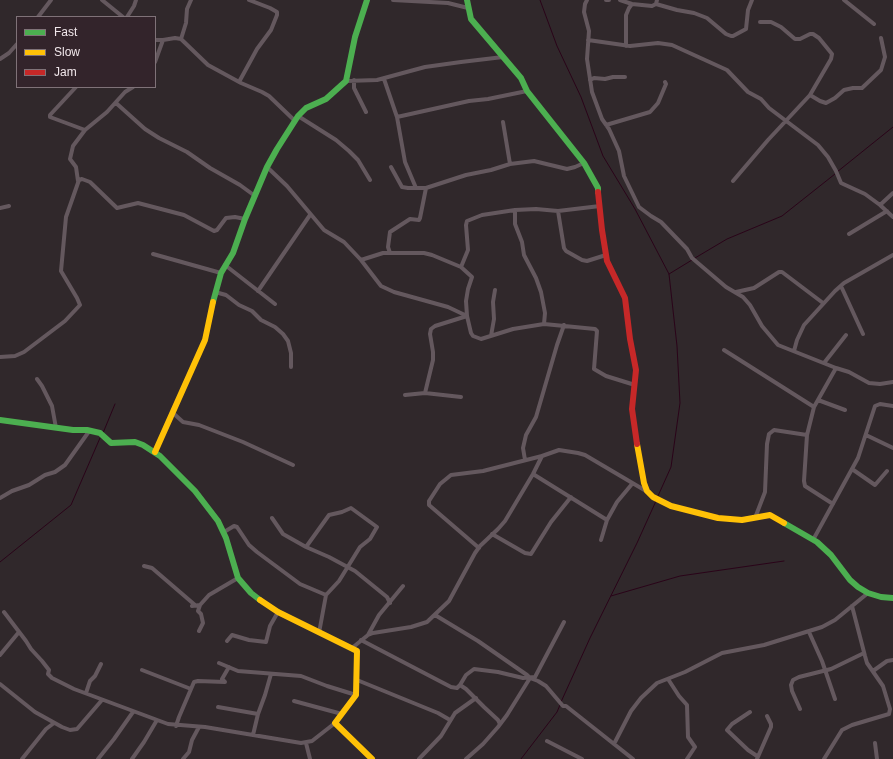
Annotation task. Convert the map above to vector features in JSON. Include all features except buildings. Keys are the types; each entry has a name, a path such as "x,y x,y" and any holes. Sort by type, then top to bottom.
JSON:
{"street":[{"path":"39,16 51,0"},
{"path":"102,0 123,16"},
{"path":"128,16 136,0"},
{"path":"181,40 186,23 187,10 191,0"},
{"path":"239,82 257,49 271,30 277,15 277,12 270,8 249,0"},
{"path":"155,452 205,340 215,292 221,273 233,253 267,168 296,118 306,108 326,99 346,81 355,37 367,0"},
{"path":"393,0 448,3 468,8"},
{"path":"467,0 471,19 521,78 527,91 584,163 598,188 606,255 610,268 625,298 631,347 635,364 635,385 632,403 635,431 644,483 647,491"},
{"path":"587,0 584,12 588,26 587,59 595,101 602,120 611,132 619,151 623,173 640,207 661,222 687,249 692,258 726,287 736,292 748,302 762,326 778,344 849,372 870,383 880,384 893,382"},
{"path":"620,0 632,4 652,6 657,2 677,10 689,11 712,21 726,34 731,36 746,29 748,10 752,0"},
{"path":"844,0 874,24"},
{"path":"626,46 626,14 632,4"},
{"path":"733,181 810,94 831,60 832,54 819,38 813,34 800,39 795,39 781,27 770,22 760,22"},
{"path":"156,40 175,38 181,40 208,65 239,82 258,89 269,96 296,118 336,140 350,151 358,160 370,180"},
{"path":"810,94 826,103 835,98 844,90 862,88 881,70 884,63 885,57 882,38"},
{"path":"156,59 163,40"},
{"path":"588,40 626,46 658,43 672,45 727,70 748,92 761,99 769,108 787,121 797,131 812,140 824,151 834,166 841,183 858,190 880,205 893,217"},
{"path":"0,59 9,53 16,45"},
{"path":"346,81 384,79 425,67 503,57"},
{"path":"590,80 594,78 605,79 613,76 625,78"},
{"path":"384,79 397,117 406,162 416,188"},
{"path":"354,80 354,88 366,112"},
{"path":"606,125 650,112 658,103 666,84 665,82"},
{"path":"75,88 50,115 50,117 85,130"},
{"path":"0,357 15,356 24,352 64,321 78,309 80,305 60,271 66,217 78,181 76,167 70,159 70,156 73,146 85,130 116,103 125,92 131,88"},
{"path":"397,117 469,101 488,99 527,91"},
{"path":"116,103 145,129 187,152 255,196"},
{"path":"503,122 510,164"},
{"path":"391,167 402,187 426,188 466,175 491,170 510,164 534,162 567,169 584,163"},
{"path":"267,168 287,186 324,230 344,242 386,289 448,307 467,316"},
{"path":"78,181 82,179 90,182 117,208 138,202 184,215 214,231 217,230 226,218 235,217 245,220"},
{"path":"390,253 388,247 390,232 410,219 419,220 426,188"},
{"path":"880,205 893,193"},
{"path":"0,208 9,206"},
{"path":"461,267 468,250 467,221 482,215 515,210 536,209 558,211 600,206"},
{"path":"515,210 515,224 522,242 524,255 536,278 541,292 545,313 544,324"},
{"path":"558,211 564,248 566,251 582,260 606,255"},
{"path":"849,234 887,211"},
{"path":"258,290 310,215"},
{"path":"361,260 379,254 424,253 461,267 472,277 466,301 467,316 473,336 481,339 513,329 544,324 595,329 597,331 594,369 606,376 635,385"},
{"path":"153,254 221,273"},
{"path":"794,351 804,325 823,303 841,286 893,255"},
{"path":"225,265 275,304"},
{"path":"736,292 754,288 779,272 782,272 823,303"},
{"path":"841,286 863,334"},
{"path":"491,336 494,320 493,302 495,290"},
{"path":"215,292 226,295 252,311 262,320 283,334 288,341 291,353 291,367"},
{"path":"425,393 433,360 430,334 431,329 435,326 467,316"},
{"path":"525,460 523,448 526,435 536,417 564,325"},
{"path":"824,363 846,335"},
{"path":"724,350 814,406"},
{"path":"833,504 804,484 807,435 814,406 836,368"},
{"path":"37,379 52,406 56,428"},
{"path":"405,395 425,393 461,397"},
{"path":"818,400 845,410"},
{"path":"813,540 858,458 875,406 880,404 893,406"},
{"path":"173,413 183,422 199,425 243,442 293,465"},
{"path":"0,420 56,428 90,430 102,435 111,443 135,442 155,452 195,491 218,522 224,532 238,578 251,593 278,612 352,648 357,652 356,694 336,723 318,737 306,743 199,727 176,726 133,712 64,685 52,678 48,674 49,670 31,649 4,612"},
{"path":"0,498 55,472 65,464 90,430"},
{"path":"755,518 765,492 767,444 769,434 774,430 807,435"},
{"path":"866,435 893,448"},
{"path":"479,548 429,505 429,501 440,484 450,475 483,470 542,456 559,450 578,453 598,462 632,484 647,491 657,499 671,506 718,518 734,520 770,515 824,548 850,580 868,593 881,597 893,598"},
{"path":"352,648 368,635 391,629 421,625 435,615 453,595 479,548 505,521 542,456"},
{"path":"852,469 875,485 887,471"},
{"path":"533,474 607,520"},
{"path":"601,540 607,520 617,502 632,484"},
{"path":"492,534 525,553 531,554 551,522 571,497"},
{"path":"306,547 329,515 352,508 377,529 370,539 360,547 349,568 326,595 319,633"},
{"path":"272,518 283,534 355,571 387,597 390,603"},
{"path":"224,532 234,526 237,527 249,545 257,552 300,584 326,595"},
{"path":"144,566 152,568 194,605 192,606 200,605"},
{"path":"199,631 203,623 201,614 198,611 200,605 209,595 238,578"},
{"path":"368,635 379,615 403,586"},
{"path":"614,744 631,711 641,698 657,683 685,672 722,653 764,645 810,632 829,624 868,593"},
{"path":"824,759 842,730 852,725 884,716 890,712 883,686 867,663 852,606"},
{"path":"227,641 232,634 249,640 266,642 270,626 278,612"},
{"path":"435,615 478,641 530,678 546,686 563,706 566,706 633,759"},
{"path":"361,640 451,687 457,688 466,675 474,669 498,672 523,678 535,677 564,622"},
{"path":"0,655 20,632"},
{"path":"810,632 826,671 835,699"},
{"path":"800,709 792,690 791,683 799,677 826,671 864,653"},
{"path":"873,671 887,661 893,660"},
{"path":"218,663 229,666 238,671 301,676 326,686 356,694"},
{"path":"86,693 90,681 95,676 101,664"},
{"path":"176,726 194,682 225,682 222,679 229,666"},
{"path":"142,670 191,689"},
{"path":"253,735 271,674"},
{"path":"466,759 483,744 500,724 530,678"},
{"path":"668,679 687,705 688,737 695,747 687,759"},
{"path":"357,680 438,713 450,720"},
{"path":"0,684 30,709 62,727 74,730 102,700"},
{"path":"460,685 476,698 498,720 500,724"},
{"path":"419,759 440,736 455,713 476,698"},
{"path":"294,701 342,714"},
{"path":"218,707 258,714"},
{"path":"98,759 133,712"},
{"path":"750,712 732,724 727,730 757,757 771,727 767,716"},
{"path":"132,759 144,742 156,720"},
{"path":"22,759 46,730 54,723"},
{"path":"336,723 372,759"},
{"path":"183,759 189,752 192,740 199,727"},
{"path":"547,741 582,759"},
{"path":"306,743 310,759"},
{"path":"875,743 877,759"}],"waterway":[{"path":"540,0 557,46 581,97 603,156 635,209 669,274 677,346 680,403 671,467 658,496"},
{"path":"837,172 893,127"},
{"path":"695,258 727,239 782,216 835,174"},
{"path":"669,274 692,260"},
{"path":"103,433 115,404"},
{"path":"0,562 71,505 100,438"},
{"path":"561,702 656,501"},
{"path":"611,596 680,576 784,561"},
{"path":"521,759 557,712 560,705"}],"traffic: fast":[{"path":"213,302 221,273 233,253 245,219 267,167 277,149 298,116 306,108 326,99 346,81 355,37 367,0"},
{"path":"467,0 471,19 521,78 527,91 584,163 598,188 598,192"},
{"path":"0,420 73,430 87,430 100,433 111,443 135,442 143,445 160,456 195,491 218,521 226,538 238,578 251,593 260,600"},
{"path":"784,523 817,542 831,555 850,580 858,587 868,593 881,597 893,598"}],"traffic: slow":[{"path":"155,452 205,340 213,302"},
{"path":"637,444 644,483 647,491 653,497 671,506 718,518 742,520 770,515 784,523"},
{"path":"260,600 278,612 357,651 356,695 335,723 372,759"}],"traffic: jam":[{"path":"598,192 607,261 625,298 630,339 636,370 632,409 637,444"}]}
